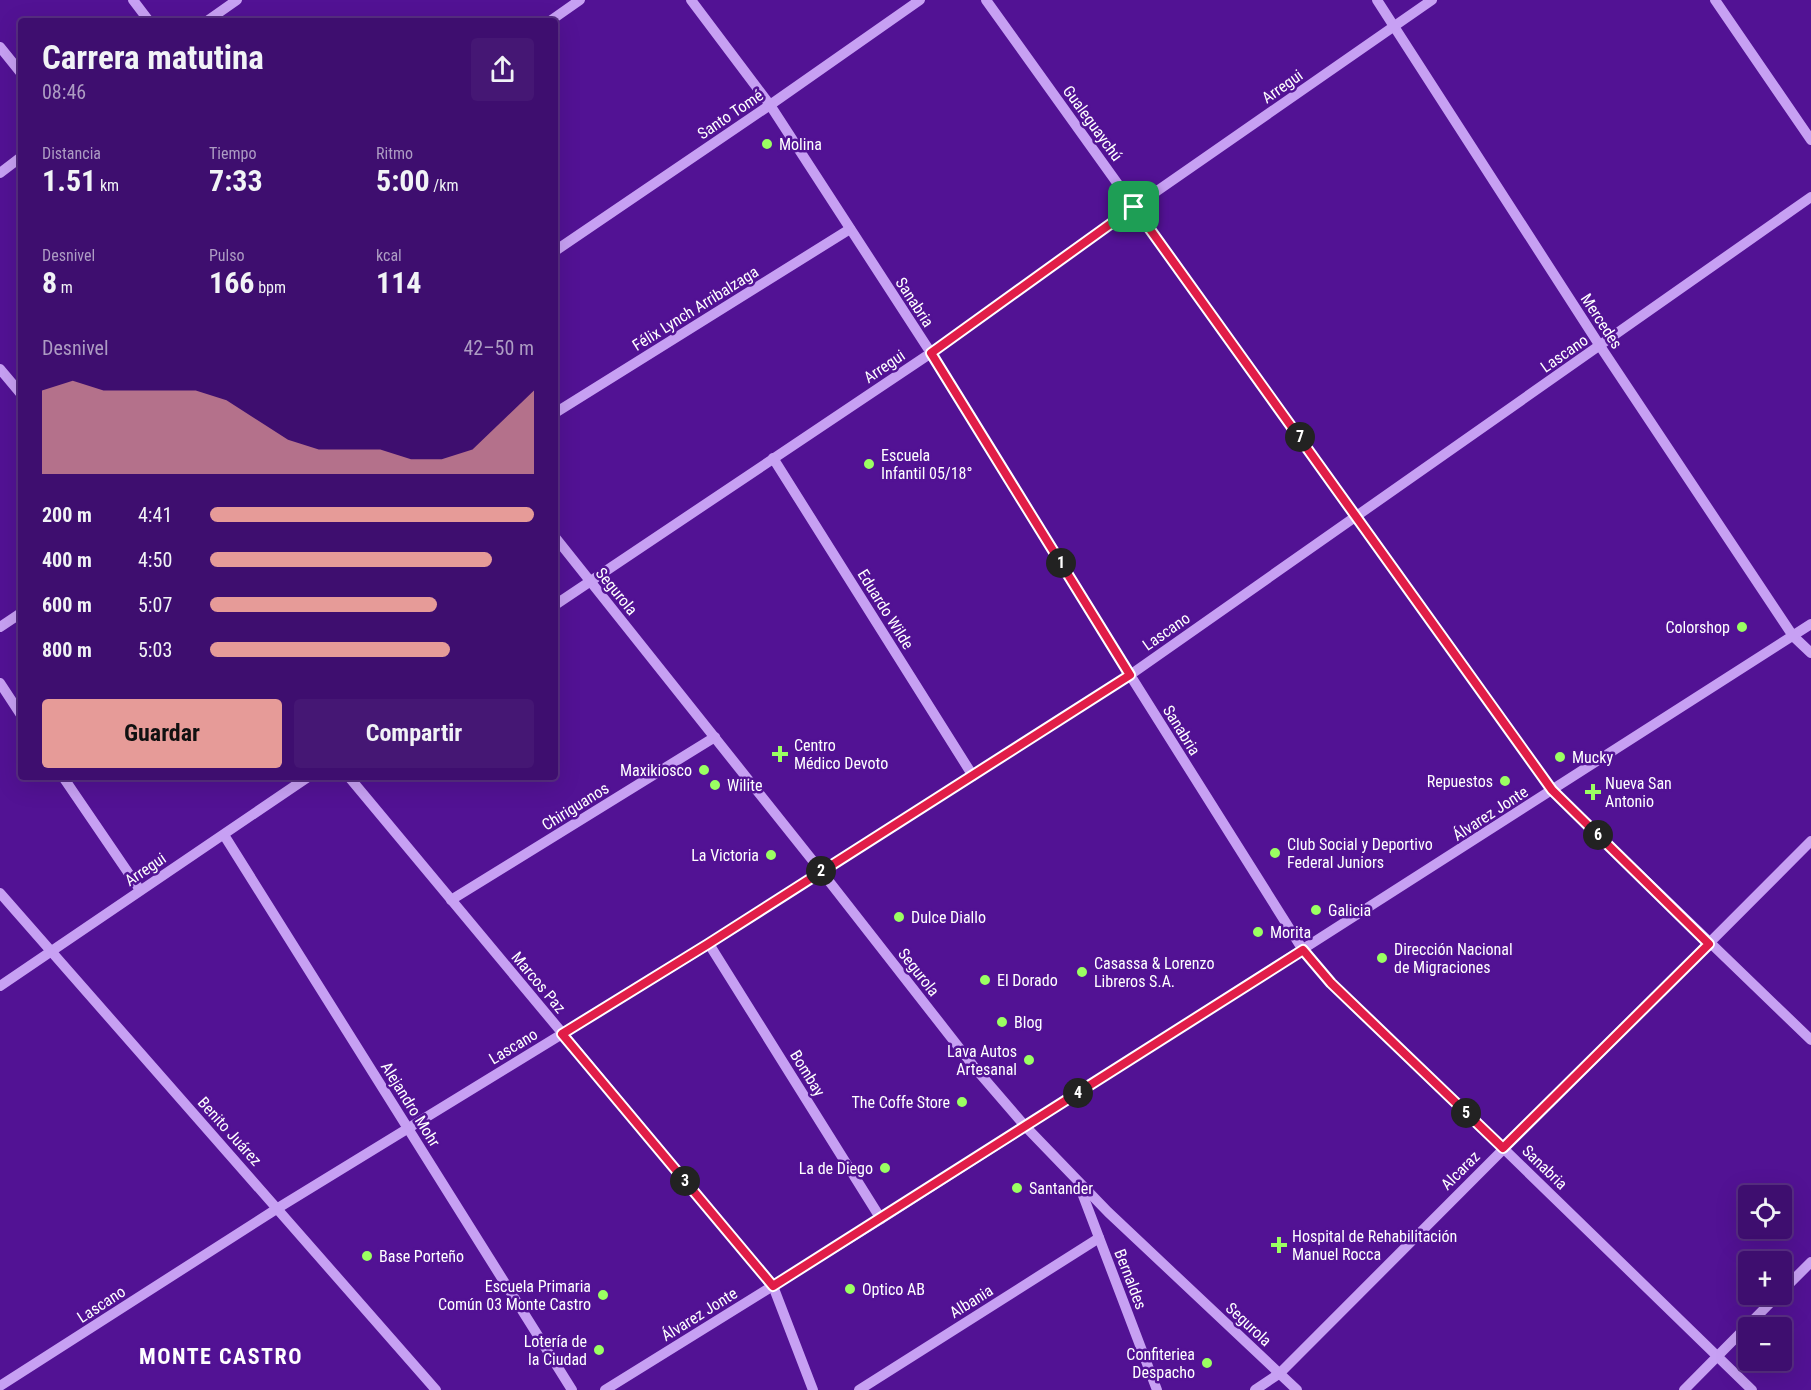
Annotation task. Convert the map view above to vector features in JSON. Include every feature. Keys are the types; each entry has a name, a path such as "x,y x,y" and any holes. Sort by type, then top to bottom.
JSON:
{"street":[{"path":"133,0 147,18"},
{"path":"211,18 237,0"},
{"path":"554,18 580,0"},
{"name":"Sanabria","path":"691,0 770,105 931,353 1303,950 1331,983 1752,1390"},
{"name":"Santo Tomé","path":"558,249 920,0"},
{"name":"Gualeguaychú","path":"986,0 1552,790 1811,1041"},
{"name":"Mercedes","path":"1377,0 1600,346 1792,636 1811,653"},
{"name":"Arregui","path":"558,603 931,353 1134,207 1432,0"},
{"path":"1715,0 1811,140"},
{"path":"0,47 18,69"},
{"path":"0,173 18,159"},
{"name":"Lascano","path":"0,1386 278,1208 708,944 1130,675 1811,197"},
{"name":"Félix Lynch Arribalzaga","path":"558,411 850,229"},
{"path":"0,369 18,390"},
{"name":"Eduardo Wilde","path":"773,458 973,776"},
{"name":"Segurola","path":"558,541 975,1068 1025,1126 1151,1254 1297,1390"},
{"path":"0,627 18,616"},
{"name":"Álvarez Jonte","path":"605,1390 881,1219 1811,624"},
{"path":"0,683 18,710"},
{"name":"Chiriguanos","path":"451,900 715,737"},
{"path":"65,780 140,890"},
{"name":"Arregui","path":"0,986 304,780"},
{"name":"Marcos Paz","path":"351,780 773,1286 813,1390"},
{"name":"Alejandro Mohr","path":"224,835 572,1390"},
{"name":"Alcaraz","path":"1255,1390 1280,1373 1811,841"},
{"name":"Benito Juárez","path":"0,893 436,1390"},
{"name":"Bombay","path":"708,944 881,1219"},
{"name":"Bernaldes","path":"1077,1179 1157,1390"},
{"name":"Albania","path":"859,1390 1099,1238"},
{"path":"1792,1281 1811,1262"},
{"path":"1684,1390 1768,1305"}],"place":[{"name":"Molina","path":"767,144"},
{"name":"Escuela Infantil 05/18°","path":"869,464"},
{"name":"Colorshop","path":"1742,627"},
{"name":"Centro Médico Devoto","path":"780,754"},
{"name":"Mucky","path":"1560,757"},
{"name":"Maxikiosco","path":"704,770"},
{"name":"Repuestos","path":"1505,781"},
{"name":"Wilite","path":"715,785"},
{"name":"Nueva San Antonio","path":"1593,792"},
{"name":"Club Social y Deportivo Federal Juniors","path":"1275,853"},
{"name":"La Victoria","path":"771,855"},
{"name":"Galicia","path":"1316,910"},
{"name":"Dulce Diallo","path":"899,917"},
{"name":"Morita","path":"1258,932"},
{"name":"Dirección Nacional de Migraciones","path":"1382,958"},
{"name":"Casassa & Lorenzo Libreros S.A.","path":"1082,972"},
{"name":"El Dorado","path":"985,980"},
{"name":"Blog","path":"1002,1022"},
{"name":"Lava Autos Artesanal","path":"1029,1060"},
{"name":"The Coffe Store","path":"962,1102"},
{"name":"La de Diego","path":"885,1168"},
{"name":"Santander","path":"1017,1188"},
{"name":"Hospital de Rehabilitación Manuel Rocca","path":"1279,1245"},
{"name":"Base Porteño","path":"367,1256"},
{"name":"Optico AB","path":"850,1289"},
{"name":"Escuela Primaria Común 03 Monte Castro","path":"603,1295"},
{"name":"Lotería de la Ciudad","path":"599,1350"},
{"name":"Confiteriea Despacho","path":"1207,1363"}],"district":[{"name":"MONTE CASTRO","path":"221,1356"}],"route":[{"path":"1134,207 1552,790 1709,944 1503,1148 1331,983 1303,950 773,1286 562,1034 708,944 1130,675 931,353 1134,207"}]}
